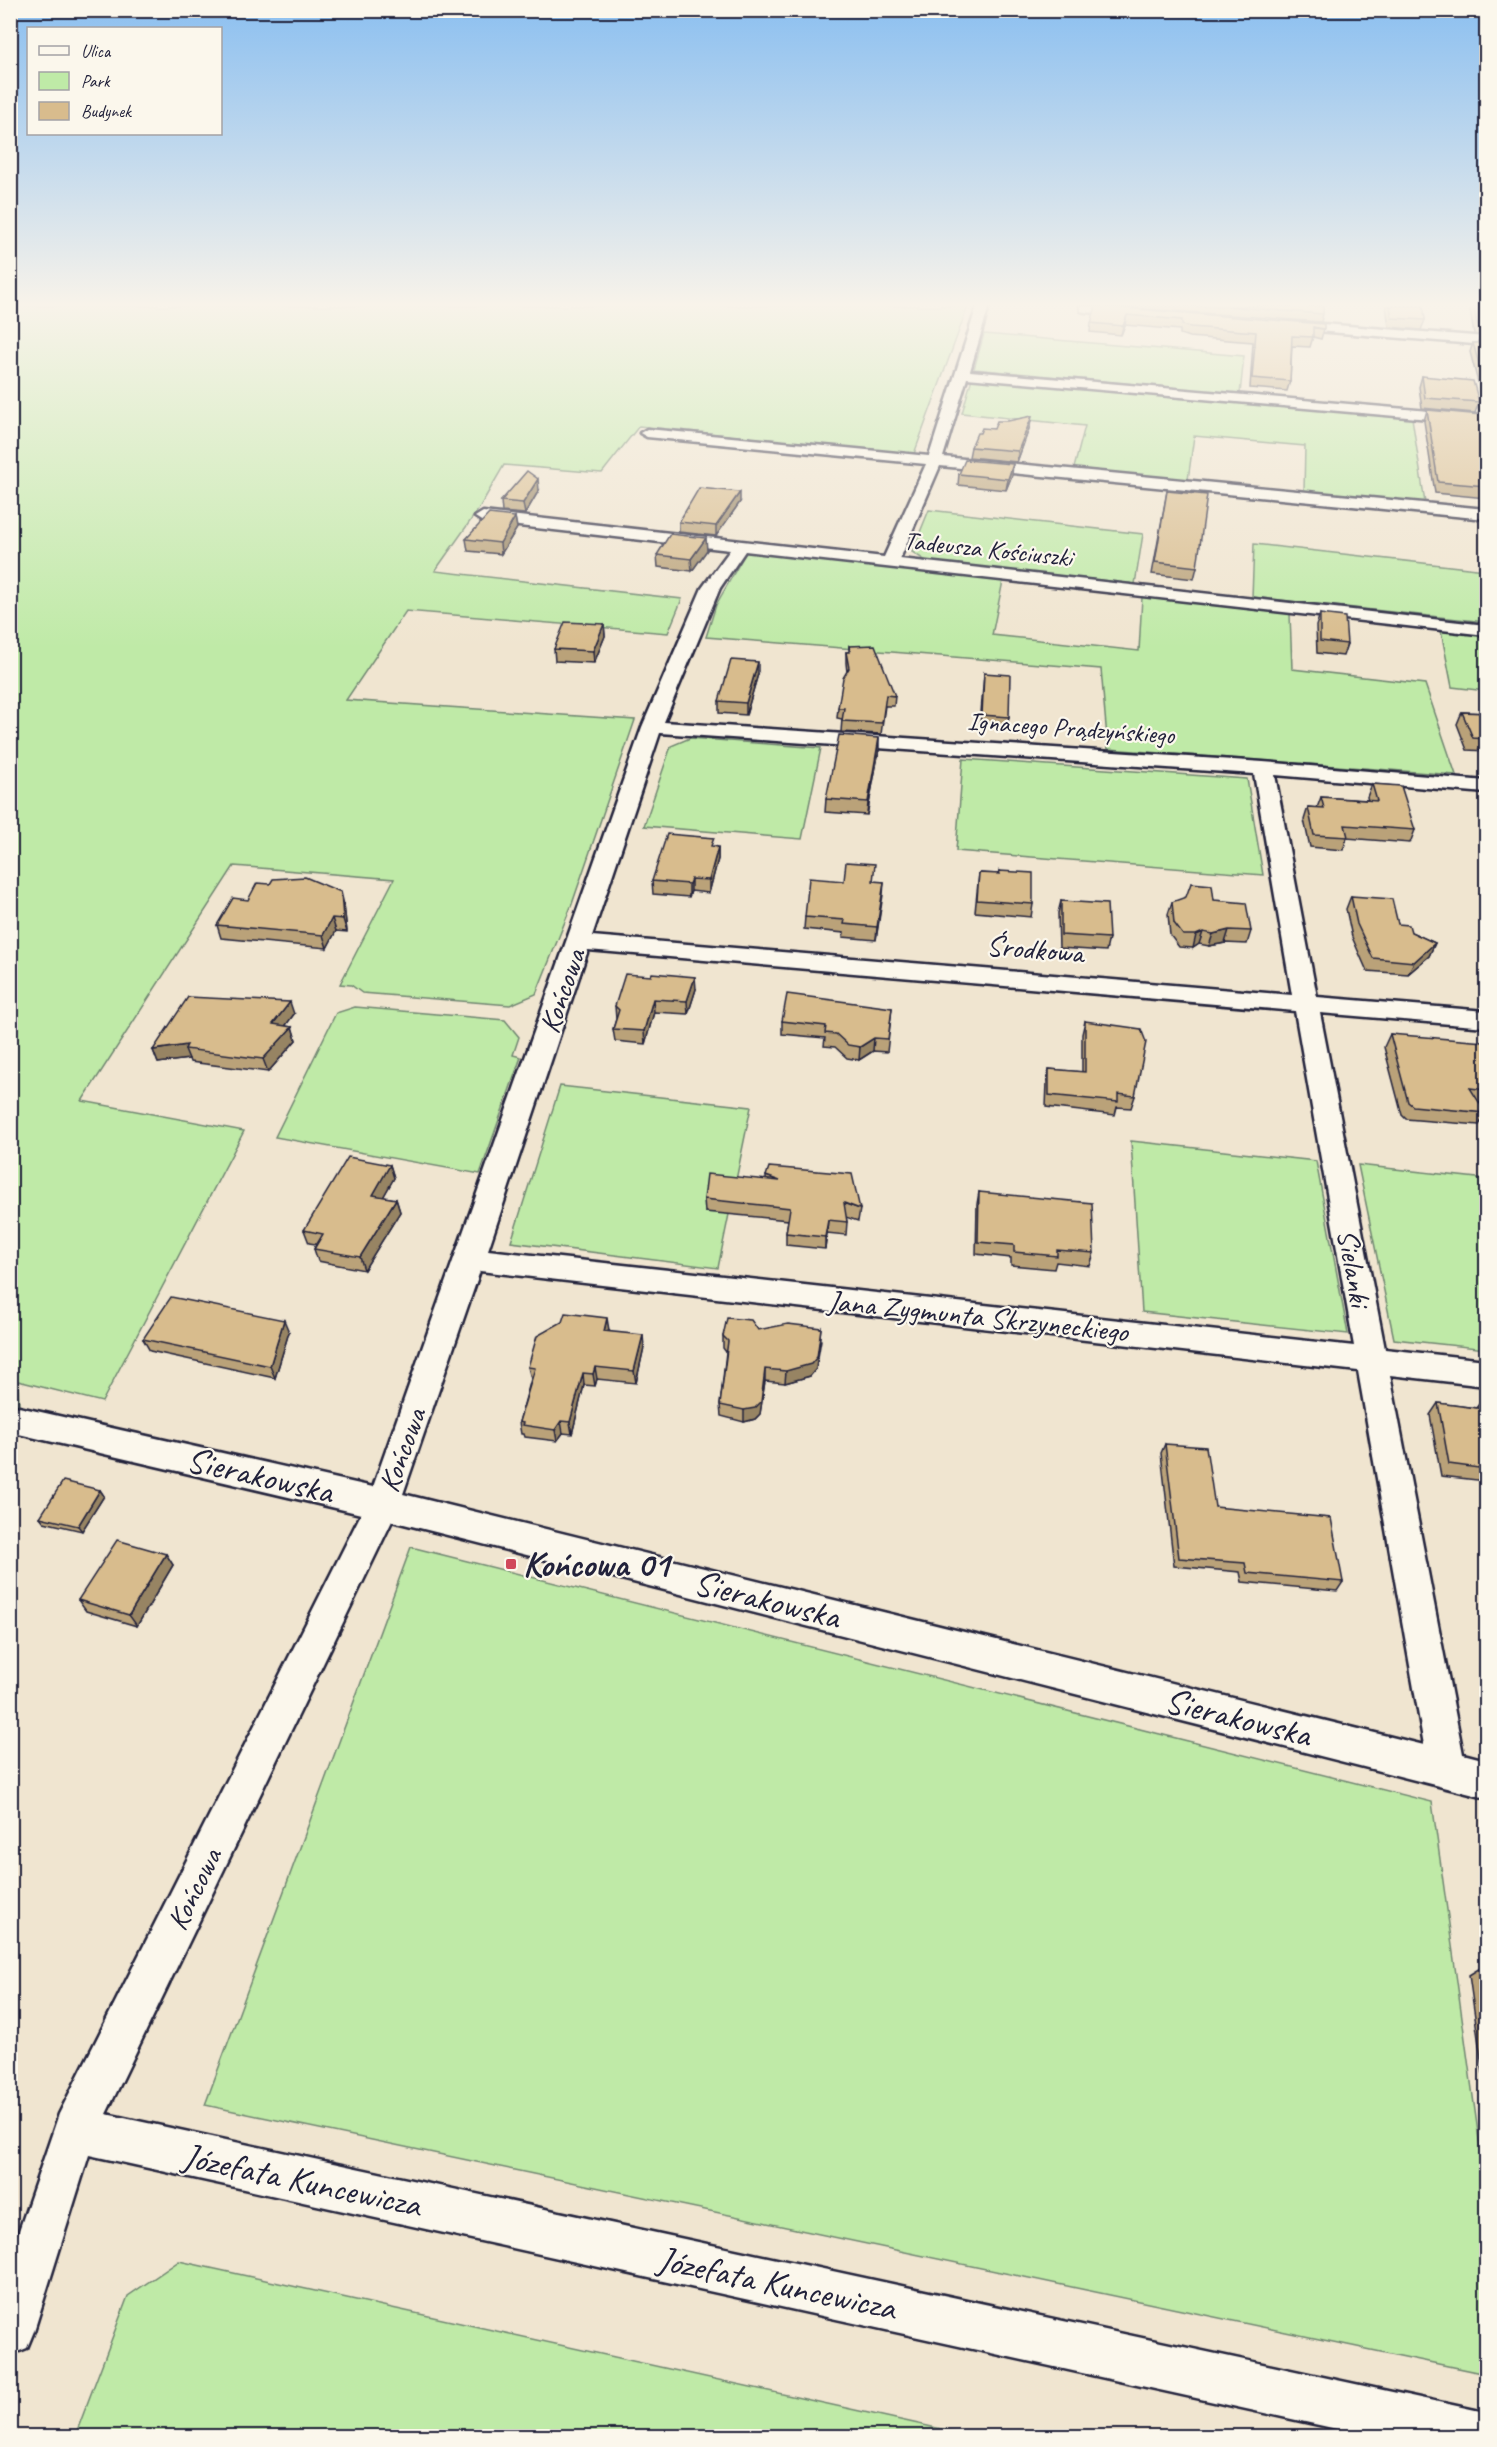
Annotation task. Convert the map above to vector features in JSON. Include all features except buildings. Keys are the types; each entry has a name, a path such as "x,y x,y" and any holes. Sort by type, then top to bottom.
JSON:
{"street":[{"path":"890,564 935,460 947,420"},
{"path":"647,433 1486,514"},
{"name":"Tadeusza Kościuszki","path":"483,517 1486,630"},
{"name":"Końcowa","path":"10,2331 75,2130 383,1504 470,1260 652,727 711,588 740,547"},
{"name":"Ignacego Prądzyńskiego","path":"652,727 1263,768 1486,787"},
{"name":"Sielanki","path":"1263,768 1447,1768"},
{"name":"Środkowa","path":"579,942 1486,1019"},
{"name":"Jana Zygmunta Skrzyneckiego","path":"470,1260 1486,1373"},
{"name":"Sierakowska","path":"10,1418 383,1504 1486,1779"},
{"name":"Józefata Kuncewicza","path":"75,2130 1480,2436"}],"green space":[{"path":"11,420 926,420 914,454 639,426 602,473 504,465 478,510 435,571 682,599 668,633 406,611 346,700 635,720 572,904 536,994 510,1005 362,993 351,985 340,984 394,879 234,866 82,1101 244,1131 102,1402 18,1381 19,1405 11,1403"},
{"path":"1030,420 1412,420 1425,503 1304,491 1305,446 1194,436 1188,480 1074,468 1085,426"},
{"path":"929,510 1143,534 1135,584 926,561 912,552"},
{"path":"1254,544 1485,570 1486,622 1252,597"},
{"path":"746,552 1003,581 992,635 1139,651 1142,597 1290,614 1292,669 1425,684 1456,775 1108,749 1101,669 706,637 716,605"},
{"path":"1441,631 1486,636 1486,691 1452,687"},
{"path":"690,738 821,748 802,839 644,826 671,746"},
{"path":"963,759 1247,779 1263,875 956,851"},
{"path":"355,1007 505,1020 519,1037 513,1055 521,1057 480,1174 275,1137 336,1013"},
{"path":"560,1086 751,1107 718,1268 511,1242"},
{"path":"1131,1141 1316,1161 1348,1334 1142,1312"},
{"path":"1358,1165 1486,1179 1486,1349 1394,1339"},
{"path":"411,1547 1432,1802 1486,2190 1486,2374 205,2105"},
{"path":"179,2261 973,2436 75,2436 128,2296"}],"place":[{"name":"Końcowa 01","path":"511,1564"}]}
